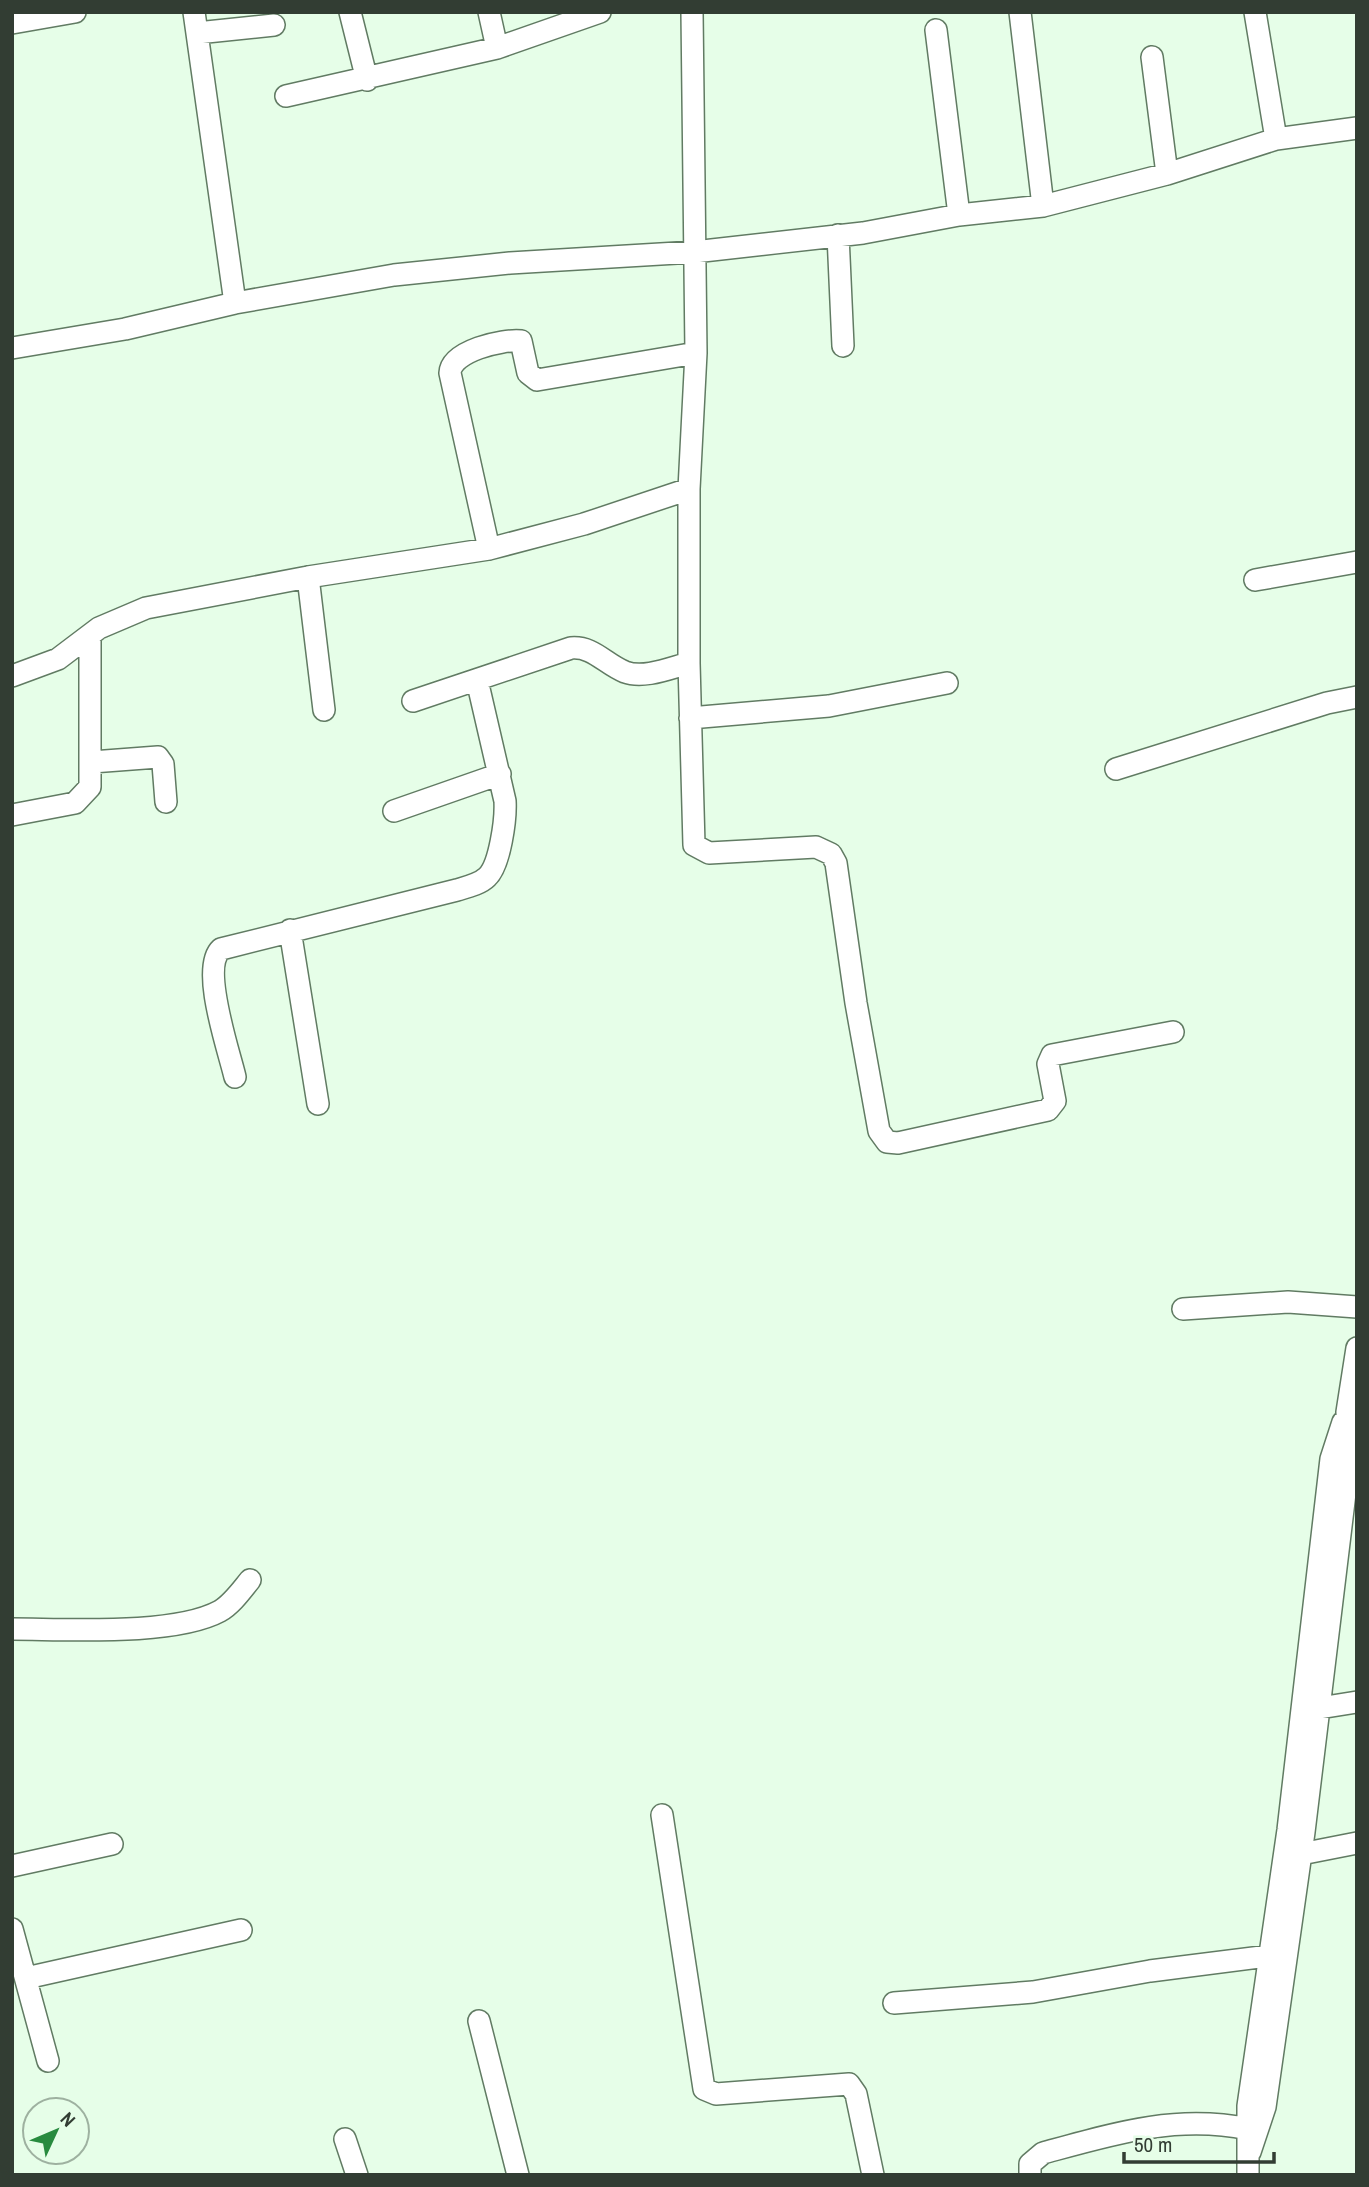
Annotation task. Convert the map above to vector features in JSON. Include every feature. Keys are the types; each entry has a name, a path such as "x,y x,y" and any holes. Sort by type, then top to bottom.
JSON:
{"street":[{"path":"12,23 75,12"},
{"path":"350,12 367,80"},
{"path":"489,12 497,48"},
{"path":"286,96 367,80 497,48 600,12"},
{"path":"692,12 696,353 689,489 689,663 694,845 709,853 816,847 831,854 836,863 856,1003 879,1130 885,1141 898,1143 1048,1110 1055,1101 1048,1064 1052,1055 1173,1032"},
{"path":"1020,12 1043,206"},
{"path":"1255,12 1276,139"},
{"path":"235,303 195,23 274,25"},
{"path":"936,30 959,215"},
{"path":"1152,57 1167,174"},
{"path":"12,348 125,329 235,303 435,270 694,252 1043,206 1167,174 1276,139 1357,128"},
{"path":"838,235 843,346"},
{"path":"489,549 450,373 450,366 458,356 521,341 528,373 537,380 696,353"},
{"path":"12,676 58,659 90,635 116,620 146,608 308,577 489,549 584,524 689,489"},
{"path":"1255,580 1357,562"},
{"path":"308,577 324,710"},
{"path":"12,815 79,801 90,787 90,635"},
{"path":"413,701 576,648 588,650 633,674 689,663"},
{"path":"235,1077 214,988 214,957 225,947 457,890 486,878 495,864 506,812 500,774 477,680"},
{"path":"690,718 829,706 947,683"},
{"path":"1116,769 1327,703 1357,697"},
{"path":"92,762 158,757 163,762 166,802"},
{"path":"394,811 500,774"},
{"path":"290,930 318,1104"},
{"path":"1183,1309 1288,1302 1357,1307"},
{"path":"1248,2175 1248,2129 1278,1954 1310,1709 1349,1460 1347,1412 1357,1348"},
{"path":"12,1629 132,1627 188,1621 228,1605 250,1580"},
{"path":"1310,1709 1357,1702"},
{"path":"1250,2152 1265,2107 1278,1954 1301,1854 1310,1709"},
{"path":"662,1815 704,2089 716,2094 849,2084 856,2094 873,2175"},
{"path":"1301,1854 1357,1843"},
{"path":"12,1866 112,1844"},
{"path":"12,1929 48,2061"},
{"path":"26,1978 241,1930"},
{"path":"894,2003 1033,1992 1150,1971 1278,1954"},
{"path":"479,2021 518,2175"},
{"path":"1030,2175 1030,2164 1043,2153 1158,2124 1218,2123 1248,2129"},
{"path":"345,2138 357,2175"}]}
